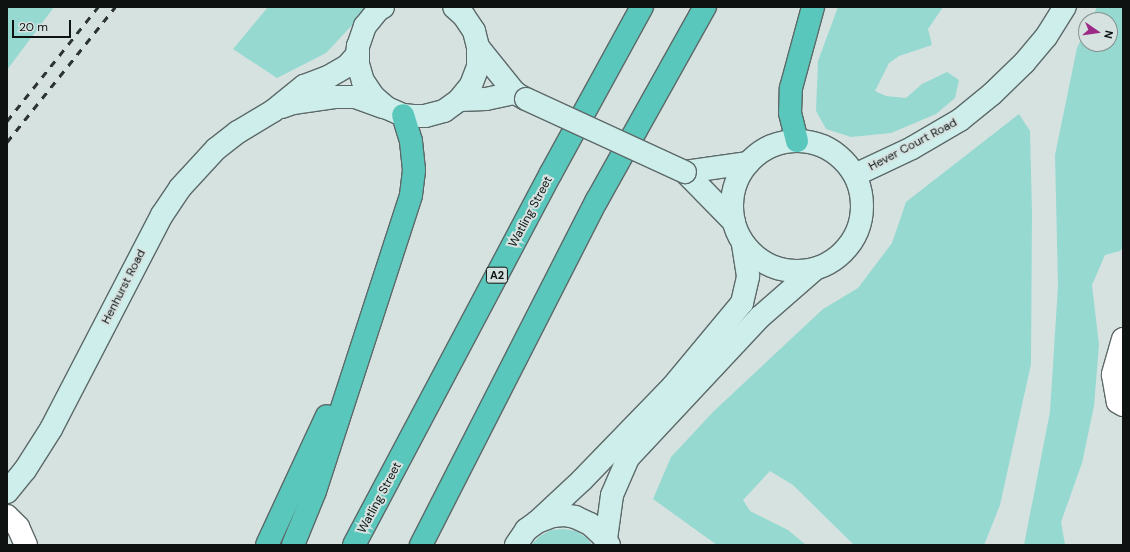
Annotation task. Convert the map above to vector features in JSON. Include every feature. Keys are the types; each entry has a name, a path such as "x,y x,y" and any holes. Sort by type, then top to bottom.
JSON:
{"highway":[{"name":"Watling Street","path":"354,545 551,173 642,7"},
{"path":"421,545 597,200 705,7"},
{"path":"797,141 790,113 791,88 813,7"},
{"path":"293,545 315,491 363,338 411,195 414,170 411,141 395,112"},
{"path":"267,545 363,338"}],"street":[{"name":"Henhurst Road","path":"274,111 304,86 328,77 347,66 357,55 358,46 365,26 378,10 383,7"},
{"name":"Henhurst Road","path":"7,492 25,470 51,429 162,215 180,188 216,150 238,132 274,111 293,103 335,97 355,97 395,112 425,116 444,111 459,100 471,85 478,67 478,47 474,31 464,16 454,7"},
{"name":"Hever Court Road","path":"855,175 912,148 960,120 992,94 1024,63 1066,7"},
{"name":"Henhurst Road","path":"358,46 358,64 363,81 373,96 395,112"},
{"path":"478,47 521,96 685,172 734,222"},
{"path":"459,100 521,96"},
{"name":"Hever Court Road","path":"797,141 814,143 830,150 844,161 855,175 861,193 862,213 857,232 847,248 833,261 815,269 794,272 775,268 757,258 743,243 734,222 732,201 737,180 748,163 762,151 779,143 797,141"},
{"path":"685,172 748,163"},
{"path":"516,545 526,530 537,522 582,480 673,386 742,303 748,276 743,243"},
{"path":"607,542 612,496 628,458 760,316 815,269"},
{"path":"1123,339 1112,375 1118,402 1123,405"},
{"path":"537,522 559,515 575,517 595,527 607,542"},
{"path":"7,516 18,527 26,545"}],"shaded area":[{"path":"7,7 54,7 7,70"},
{"path":"268,7 369,7 326,53 277,78 233,49"},
{"path":"838,7 943,7 928,29 932,45 899,56 889,63 875,91 886,96 906,98 922,84 947,72 959,80 955,98 936,114 891,133 851,137 826,129 816,111 818,61"},
{"path":"1097,7 1123,7 1123,247 1120,251 1105,255 1092,285 1099,345 1094,406 1082,463 1061,522 1065,545 1024,545 1050,412 1058,286 1055,155 1078,46 1078,52 1118,52 1118,12 1095,12"},
{"path":"1019,114 1030,131 1032,213 1031,364 1000,505 984,545 854,545 793,485 770,471 743,500 750,511 788,530 806,545 717,545 653,499 671,457 714,411 823,309 858,288 892,243 906,202"},
{"path":"564,529 576,531 587,538 592,545 531,545 540,536 551,530"}],"railway":[{"path":"7,121 98,7"},
{"path":"7,142 115,7"}]}
